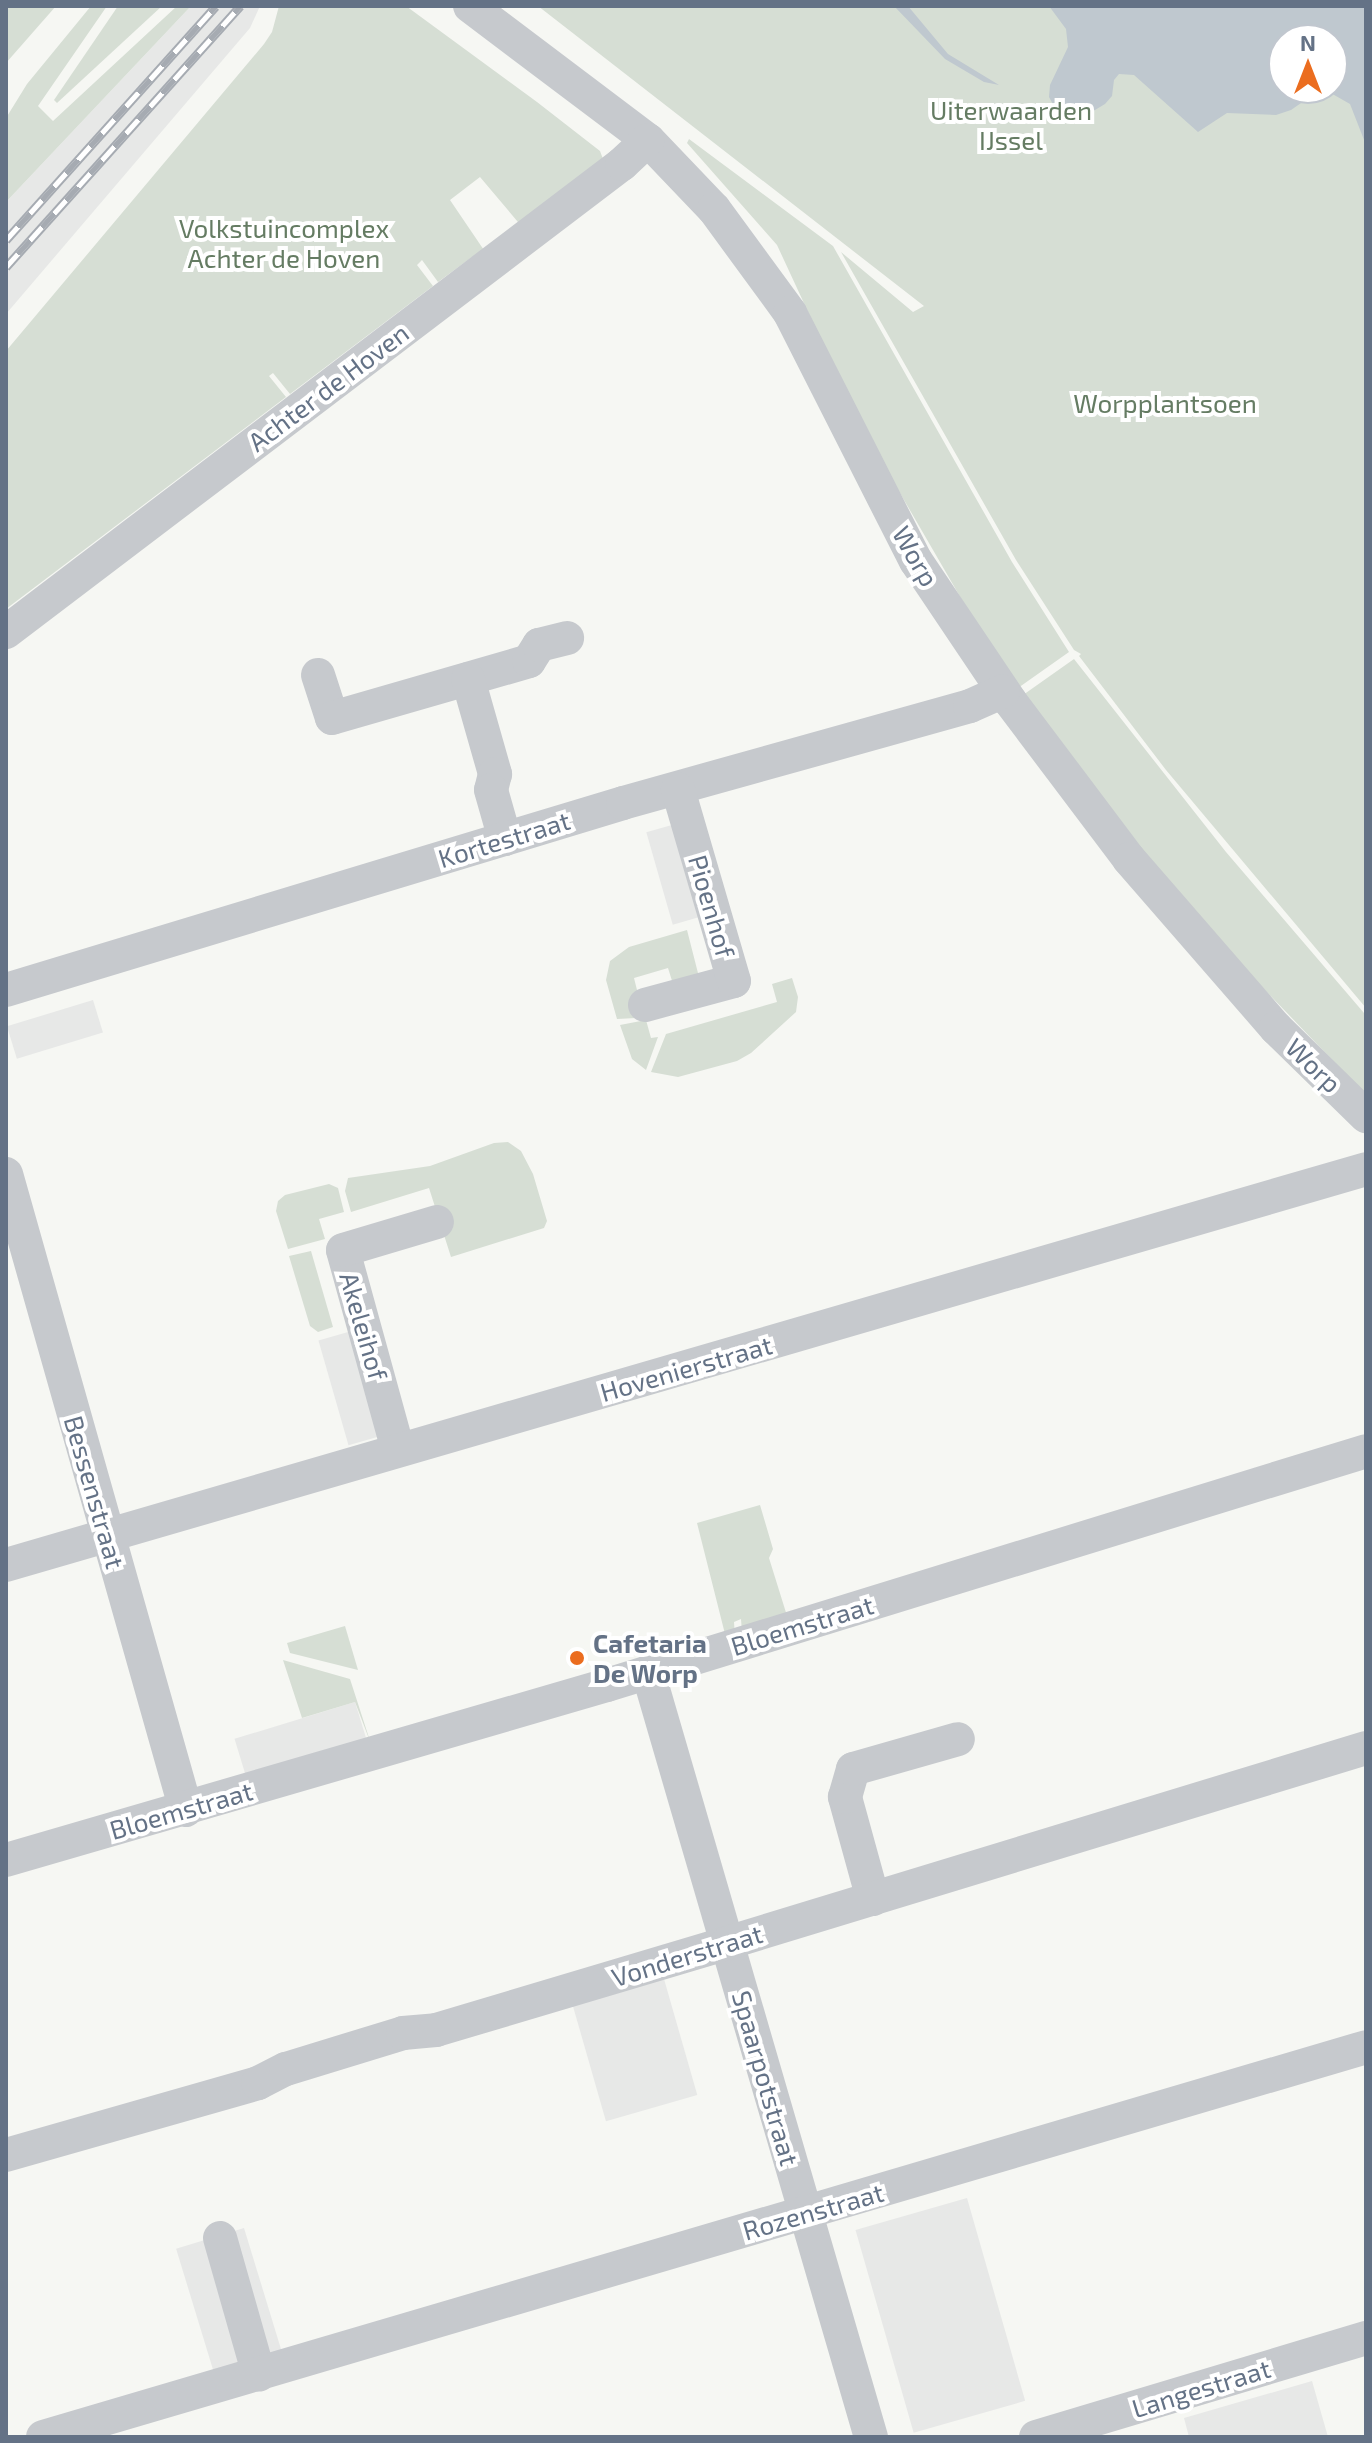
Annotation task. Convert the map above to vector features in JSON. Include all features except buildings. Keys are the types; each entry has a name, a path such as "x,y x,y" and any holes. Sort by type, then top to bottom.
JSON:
{"street":[{"name":"Worp","path":"470,6 648,140 714,209 776,290 916,561 1003,691 1139,871 1276,1028 1366,1116"},
{"name":"Achter de Hoven","path":"6,632 597,183 648,140"},
{"path":"318,675 332,718 529,661 539,645 567,638"},
{"path":"457,682 495,774 491,790 505,839"},
{"name":"Kortestraat","path":"6,990 505,839 970,706 1003,691"},
{"name":"Pioenhof","path":"645,1005 734,981 678,789"},
{"name":"Hovenierstraat","path":"6,1565 1366,1169"},
{"name":"Bessenstraat","path":"6,1174 20,1274 108,1537 186,1810"},
{"name":"Akeleihof","path":"398,1450 343,1250 437,1222"},
{"name":"Bloemstraat","path":"6,1860 186,1810 648,1672 1366,1451"},
{"name":"Spaarpotstraat","path":"648,1672 871,2437"},
{"path":"873,1899 845,1797 853,1769 958,1739"},
{"name":"Vonderstraat","path":"6,2155 258,2083 286,2069 403,2033 436,2030 727,1943 1366,1748"},
{"name":"Rozenstraat","path":"43,2437 1366,2047"},
{"path":"220,2238 259,2375"},
{"name":"Langestraat","path":"1036,2437 1366,2338"}],"shaded area":[{"path":"191,6 260,6 250,28 6,314 6,202"},
{"path":"894,6 908,6 948,54 999,85 984,82 945,59"},
{"path":"1049,6 1366,6 1366,145 1348,103 1348,24 1268,24 1268,104 1300,104 1276,115 1227,113 1198,132 1134,75 1119,74 1114,80 1112,96 1090,113 1069,115 1055,108 1049,97 1050,85 1068,47 1066,29"},
{"path":"679,823 705,915 673,925 646,832"},
{"path":"93,1000 103,1033 17,1059 7,1026"},
{"path":"355,1330 385,1435 349,1445 318,1340"},
{"path":"355,1702 368,1745 248,1782 235,1739"},
{"path":"662,1972 697,2095 606,2121 571,1998"},
{"path":"967,2198 1025,2401 914,2433 855,2230"},
{"path":"244,2228 283,2356 215,2377 176,2249"},
{"path":"1312,2381 1328,2437 1189,2437 1184,2418"}],"green space":[{"path":"6,6 56,6 6,63"},
{"path":"91,6 107,6 38,106 53,121 177,6 191,6 6,202 6,118 27,84"},
{"path":"118,6 162,6 57,103 54,100"},
{"name":"Volkstuincomplex Achter de Hoven","path":"279,6 406,6 537,102 600,151 603,159 523,228 480,177 450,200 490,259 472,257 438,282 422,260 417,265 433,286 290,394 273,373 269,376 286,397 6,609 6,351 264,44 272,32"},
{"name":"Worpplantsoen","path":"538,6 1366,6 1366,1008 1166,770 1079,656 1081,654 1074,650 1016,560 841,252 913,312 924,306"},
{"path":"689,139 833,246 1012,562 1069,652 1018,688 995,657 860,424 777,245 687,143"},
{"path":"1074,659 1226,852 1364,1013 1366,1095 1210,933 1052,740 1023,695"},
{"path":"687,930 699,977 673,984 668,968 634,978 638,994 636,1018 617,1019 606,980 610,961 629,947"},
{"path":"792,978 798,997 796,1012 751,1053 737,1061 678,1077 651,1072 666,1034 777,1002 772,984"},
{"path":"646,1020 651,1038 658,1037 646,1070 632,1059 620,1025"},
{"path":"508,1142 521,1151 533,1174 547,1221 544,1228 451,1257 429,1188 351,1212 345,1191 348,1178 430,1166 494,1143"},
{"path":"329,1184 338,1188 344,1212 319,1219 325,1239 288,1249 276,1211 278,1201 285,1195"},
{"path":"311,1251 333,1327 318,1332 310,1326 289,1256"},
{"path":"760,1505 773,1549 769,1558 788,1619 742,1633 741,1619 734,1622 735,1636 726,1638 697,1523"},
{"path":"345,1626 358,1670 290,1653 287,1643"},
{"path":"283,1660 350,1679 371,1744 355,1702 302,1718"}],"railway":[{"path":"6,240 216,6"},
{"path":"6,267 240,6"}],"place":[{"name":"Cafetaria De Worp","path":"577,1658"}],"park label":[{"name":"Uiterwaarden IJssel","path":"1011,125"}]}
